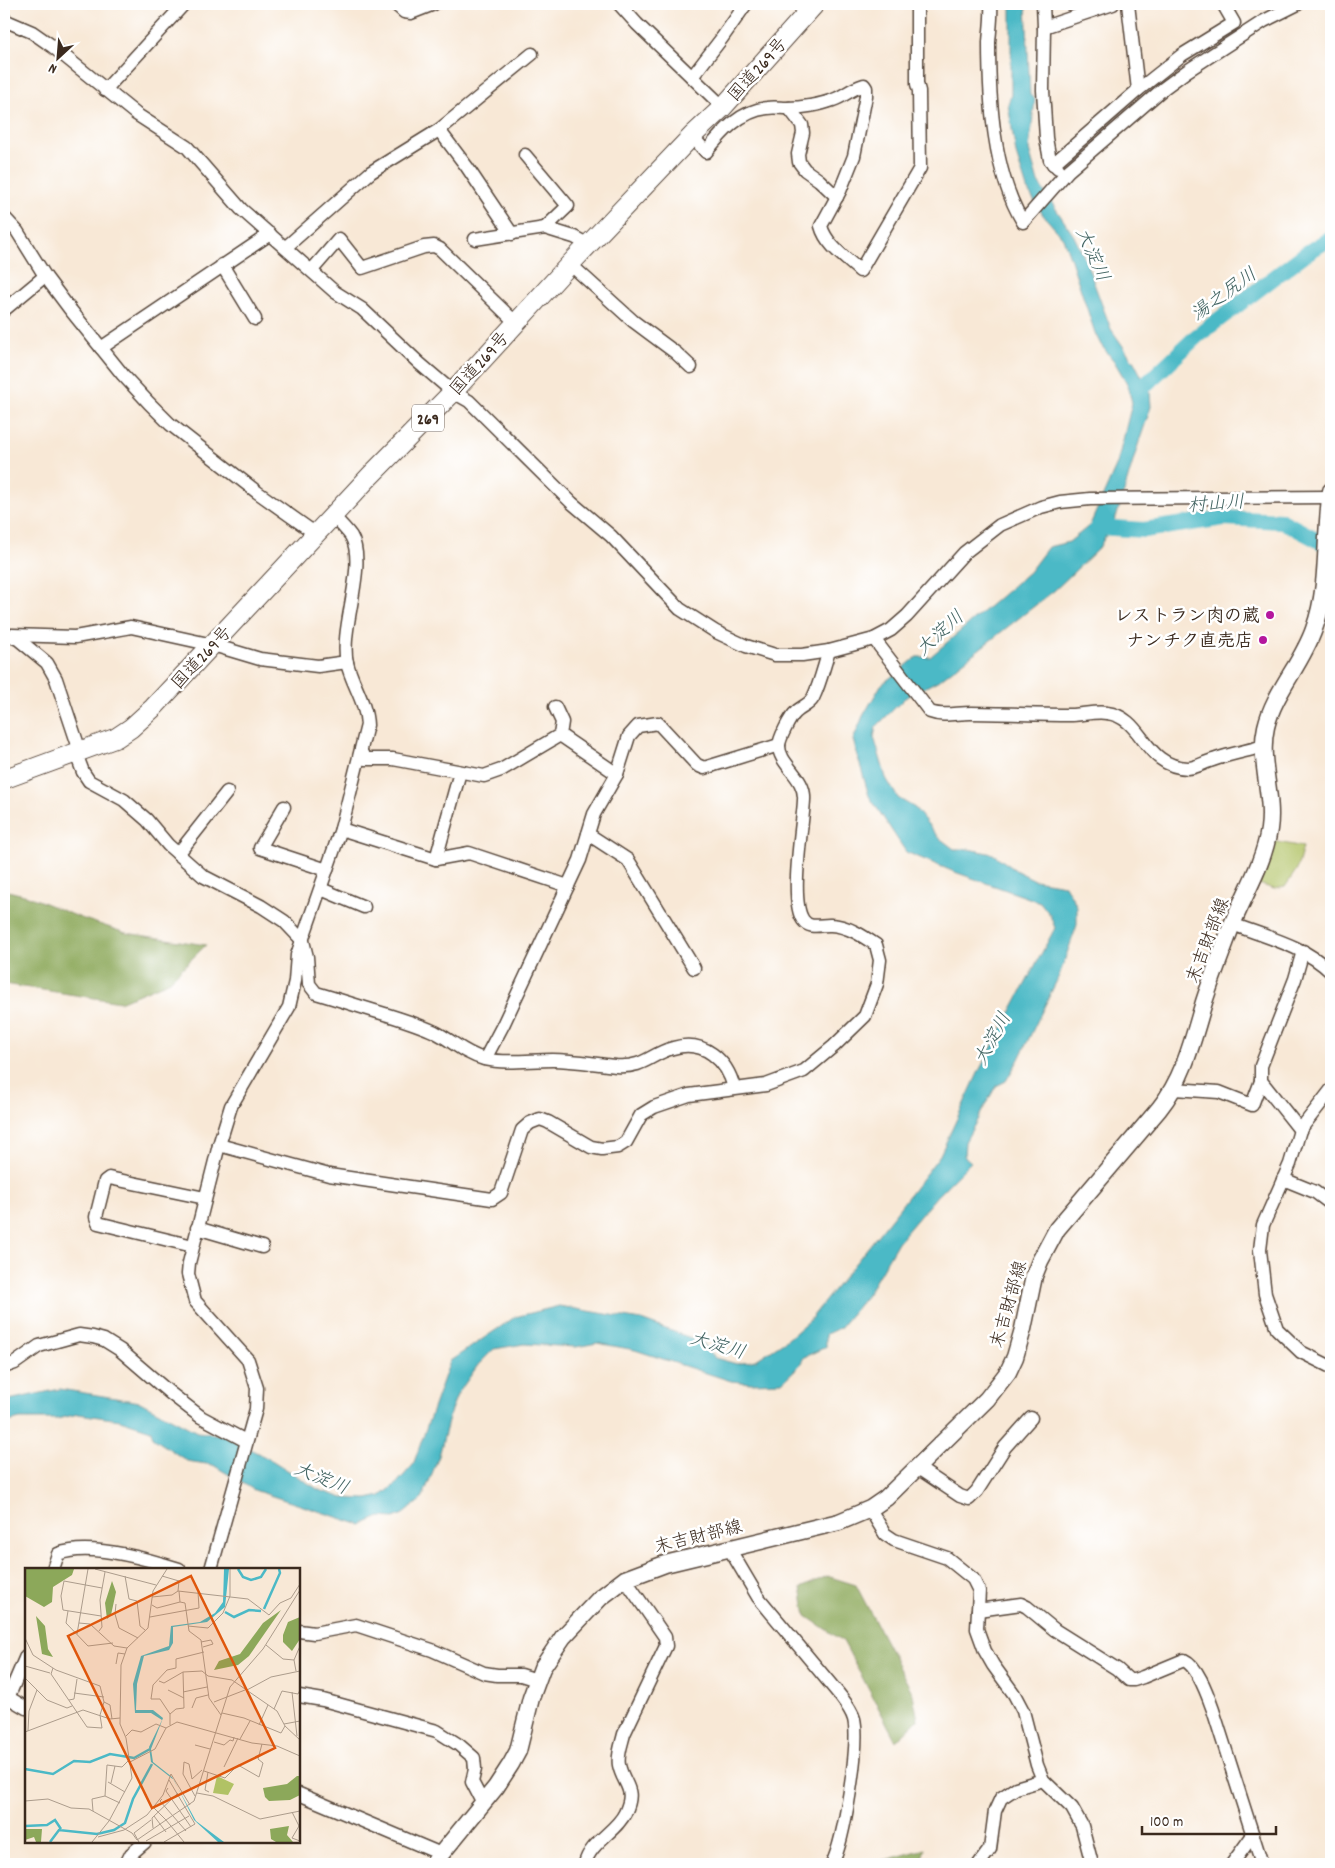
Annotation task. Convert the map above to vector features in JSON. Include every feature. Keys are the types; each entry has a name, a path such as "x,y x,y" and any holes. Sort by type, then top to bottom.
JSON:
{"highway":[{"name":"国道269号","path":"4,780 109,741 132,728 153,708 333,516 453,392 515,322 588,245 692,136 723,107 816,4"}],"main road":[{"name":"末吉財部線","path":"437,1859 483,1803 503,1776 518,1751 537,1680 552,1651 600,1598 625,1580 665,1564 839,1522 870,1509 886,1498 918,1468 987,1399 1008,1372 1019,1344 1034,1276 1048,1244 1057,1230 1174,1089 1232,924 1264,853 1269,829 1270,809 1264,746 1268,717 1314,631 1323,598 1331,494"}],"street":[{"path":"105,90 184,4"},
{"path":"395,4 404,12 411,13 434,4"},
{"path":"619,4 637,24 723,107"},
{"path":"692,77 746,4"},
{"path":"692,136 706,152 734,122 754,111 768,108 789,108 832,100 851,89 864,85 866,96 854,156 837,197 821,226 823,233 830,243 860,271 920,168 917,4"},
{"path":"992,4 989,41 991,116 1007,188 1014,208 1023,222 1066,173 1187,71 1264,21 1298,4"},
{"path":"1043,4 1043,90 1046,138 1050,160 1056,168 1066,173"},
{"path":"1044,27 1113,4"},
{"path":"1128,4 1138,90"},
{"path":"1053,164 1138,90 1182,55 1234,23 1223,4"},
{"path":"4,20 32,32 136,114 187,147 241,209 335,292 362,309 453,392 469,401 572,503 611,536 680,609 716,632 760,652 775,655 802,655 829,651 874,640 891,630 908,616 964,553 984,537 1017,517 1041,507 1060,502 1090,499 1331,494"},
{"path":"286,248 371,172 440,130 532,54"},
{"path":"789,108 802,125 803,133 798,154 799,162 805,170 837,197"},
{"path":"440,130 512,234"},
{"path":"525,155 568,206 546,228"},
{"path":"4,217 17,231 45,276 123,375 170,424 257,492 316,534"},
{"path":"475,239 546,228 574,237 588,245"},
{"path":"102,348 270,234"},
{"path":"312,270 339,239 362,268 424,247 434,246 515,322"},
{"path":"570,264 633,321 676,353 691,367"},
{"path":"222,266 256,320"},
{"path":"4,310 45,276"},
{"path":"211,1568 256,1410 257,1388 248,1360 196,1301 188,1274 193,1246 231,1106 289,1007 295,981 297,955 341,829 367,725 366,712 347,662 345,644 356,573 356,547 351,536 333,516"},
{"path":"7,634 75,636 131,627 213,645 260,659 318,666 347,662"},
{"path":"7,634 29,646 47,663 56,679 80,751 78,759 89,781 124,800 147,820 168,846 203,876 261,906 284,921 303,941 310,984 316,992 410,1022 435,1032 460,1049 485,1059 516,1062 552,1060 618,1066 638,1065 672,1048 698,1047 723,1062 732,1078 734,1088"},
{"path":"874,640 930,712 939,716 984,713 1071,715 1106,712 1126,720 1152,753 1164,762 1178,767 1191,768 1213,759 1264,746"},
{"path":"219,1145 329,1175 492,1199 500,1193 522,1130 530,1123 540,1119 548,1122 591,1147 602,1149 618,1147 626,1142 641,1115 654,1107 688,1095 766,1085 804,1071 834,1046 865,1016 877,984 880,960 876,945 853,930 832,925 811,926 803,921 797,903 799,837 805,798 802,786 782,758 779,745 790,718 813,698 829,651"},
{"path":"556,707 562,722 560,735"},
{"path":"485,1059 503,1025 580,860 594,814 616,774 629,736 638,726 658,723 697,765 704,768 779,745"},
{"path":"361,752 364,759 393,758 484,776 501,770 560,735"},
{"path":"560,735 616,774"},
{"path":"436,859 460,772"},
{"path":"178,854 226,792"},
{"path":"284,807 260,848 327,870"},
{"path":"341,829 436,859 469,853 568,886"},
{"path":"588,834 628,860 694,968"},
{"path":"321,889 364,907"},
{"path":"1232,924 1303,951 1331,972"},
{"path":"1174,1089 1219,1092 1252,1105 1260,1081 1262,1066 1295,979 1303,951"},
{"path":"1260,1081 1300,1130"},
{"path":"1331,1090 1300,1130 1290,1164 1263,1225 1260,1250 1265,1294 1277,1329 1301,1352 1331,1367"},
{"path":"193,1246 98,1223 96,1217 106,1181 109,1178 205,1198"},
{"path":"1283,1179 1315,1192 1331,1204"},
{"path":"198,1228 262,1247"},
{"path":"4,1367 15,1364 39,1346 56,1340 79,1335 104,1340 120,1350 201,1417 246,1441"},
{"path":"918,1468 960,1496 969,1499 977,1491 1004,1447 1031,1418"},
{"path":"870,1509 885,1534 894,1540 947,1558 973,1579 979,1591 977,1629 985,1651 992,1666 1014,1694 1023,1711 1037,1765 1043,1780 1072,1808 1082,1826 1092,1864"},
{"path":"730,1548 758,1597 838,1693 849,1708 854,1720 856,1741 850,1786 839,1841 832,1864"},
{"path":"53,1568 58,1554 69,1549 122,1553 175,1568"},
{"path":"585,1864 590,1853 625,1814 630,1798 628,1785 619,1764 620,1749 624,1734 666,1646 665,1637 625,1580"},
{"path":"978,1610 1021,1604 1028,1607 1055,1630 1118,1669 1129,1680 1143,1677 1184,1660 1190,1663 1206,1690 1262,1864"},
{"path":"300,1631 314,1633 356,1626 432,1650 484,1673 496,1676 521,1675 537,1680"},
{"path":"25,1658 6,1696 25,1707"},
{"path":"300,1696 323,1700 437,1731 459,1744 474,1758 475,1769 472,1782 483,1803"},
{"path":"979,1864 990,1849 995,1811 1001,1798 1016,1788 1043,1780"},
{"path":"300,1794 437,1859"},
{"path":"1232,1864 1253,1835"},
{"path":"126,1864 131,1854 144,1843"}],"green space":[{"path":"1273,841 1303,847 1297,869 1285,887 1274,889 1259,884"},
{"path":"4,890 28,896 81,918 126,933 206,945 168,982 120,1002 4,984"},
{"path":"827,1576 856,1585 913,1694 918,1720 896,1741 843,1641 806,1616 801,1588"},
{"path":"925,1849 920,1864 874,1864 874,1863"}],"water":[{"path":"1011,4 1026,4 1030,95 1035,99 1029,150 1038,182 1074,236 1085,259 1111,329 1134,362 1150,392 1151,407 1117,515 1099,548 1055,590 941,679 905,698 876,727 874,737 886,778 898,798 915,808 938,837 954,849 968,849 993,854 1017,871 1035,880 1065,885 1077,906 1077,925 1059,976 1019,1059 1006,1081 996,1086 965,1142 964,1156 971,1162 936,1197 898,1242 867,1295 840,1328 826,1334 826,1347 804,1357 800,1365 782,1382 751,1383 731,1381 635,1350 597,1343 576,1347 524,1344 494,1349 478,1365 457,1395 451,1410 439,1456 422,1499 403,1514 394,1518 380,1517 361,1525 254,1490 213,1465 187,1461 153,1438 151,1430 120,1420 78,1414 57,1419 20,1419 4,1423 4,1401 60,1389 140,1402 197,1432 223,1435 273,1461 319,1490 343,1498 367,1499 381,1496 396,1484 413,1465 450,1361 515,1317 559,1306 641,1320 702,1342 715,1358 737,1364 756,1360 788,1339 809,1321 940,1155 979,1071 1055,928 1050,915 1040,902 952,871 906,852 869,796 853,740 863,716 881,685 917,657 930,657 1029,572 1048,547 1069,542 1090,525 1117,464 1132,403 1128,385 1095,333 1063,238 1043,215 1027,189 1016,154 1008,104 1011,95"}],"waterway":[{"name":"湯之尻川","path":"1143,387 1197,336 1305,254 1331,238"},
{"name":"村山川","path":"1098,527 1144,530 1224,518 1282,521 1331,547"}],"place":[{"name":"レストラン肉の蔵","path":"1270,615"},
{"name":"ナンチク直売店","path":"1263,640"}],"water label":[{"name":"大淀川","path":"1094,254"},
{"name":"大淀川","path":"939,632"},
{"name":"大淀川","path":"991,1038"},
{"name":"大淀川","path":"718,1344"},
{"name":"大淀川","path":"322,1477"}]}
